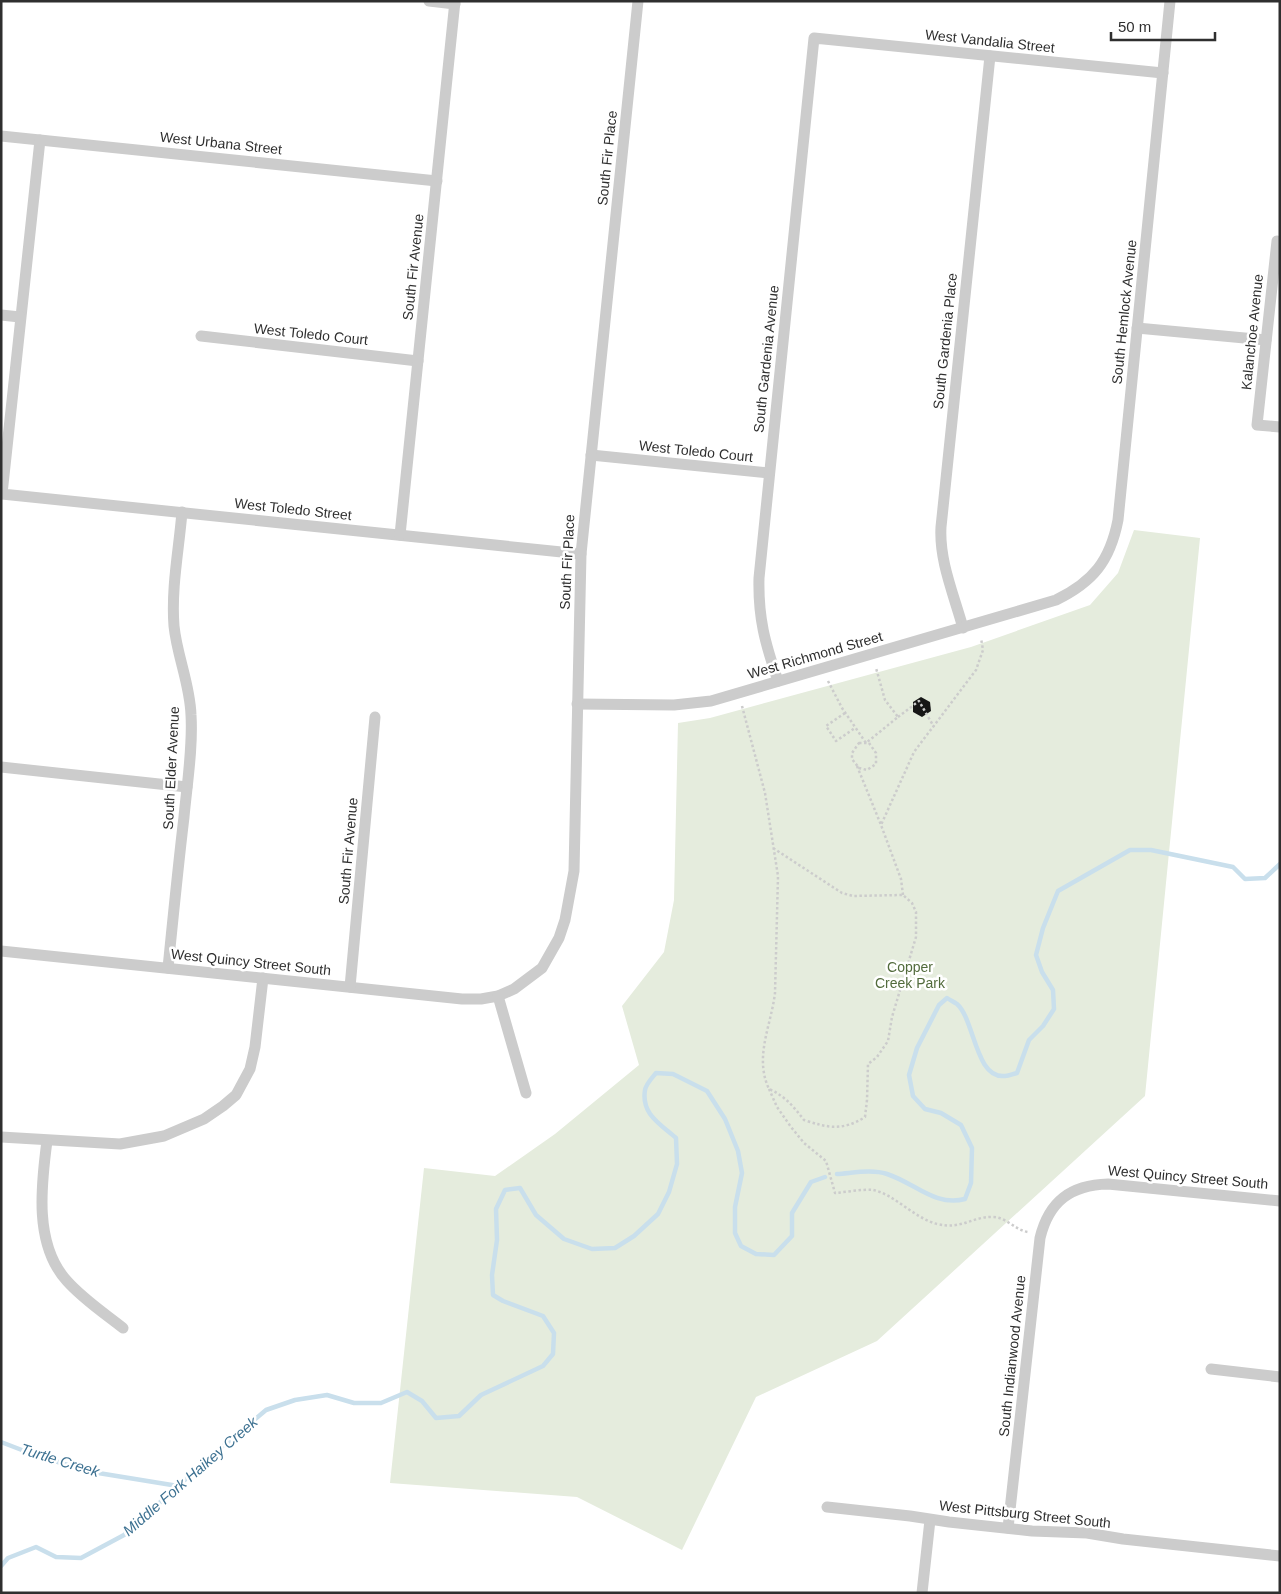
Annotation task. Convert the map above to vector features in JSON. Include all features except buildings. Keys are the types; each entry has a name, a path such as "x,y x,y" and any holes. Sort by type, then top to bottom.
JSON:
{"street":[{"path":"428,1 455,3"},
{"name":"South Fir Place","path":"498,996 514,989 542,968 559,938 569,901 574,862 580,554 638,1"},
{"name":"South Hemlock Avenue","path":"1056,600 1078,589 1092,576 1104,561 1115,536 1170,1"},
{"name":"South Fir Avenue","path":"400,536 455,3"},
{"name":"West Vandalia Street","path":"814,38 1163,73"},
{"name":"South Gardenia Avenue","path":"778,681 764,637 759,601 759,578 814,38"},
{"name":"South Gardenia Place","path":"963,628 941,550 940,533 990,56"},
{"name":"West Urbana Street","path":"1,136 437,181"},
{"path":"2,497 40,140"},
{"name":"Kalanchoe Avenue","path":"1278,242 1257,425 1280,427"},
{"path":"1,315 20,317"},
{"path":"1137,328 1266,340"},
{"name":"West Toledo Court","path":"201,336 418,361"},
{"name":"West Toledo Court","path":"591,455 769,473"},
{"name":"West Toledo Street","path":"2,497 182,512 580,554"},
{"name":"South Elder Avenue","path":"168,968 187,787 192,715 176,643 174,604 182,512"},
{"name":"West Richmond Street","path":"577,704 693,704 720,698 1056,600"},
{"name":"South Fir Avenue","path":"350,988 375,717"},
{"path":"1,768 187,787"},
{"name":"West Quincy Street South","path":"1,951 462,999 481,999 498,996"},
{"path":"1,1137 101,1144 137,1142 164,1136 204,1118 236,1095 250,1069 255,1047 263,978"},
{"path":"498,996 526,1093"},
{"path":"47,1141 42,1216 47,1247 66,1281 123,1328"},
{"name":"West Quincy Street South","path":"1066,1195 1079,1188 1093,1184 1108,1184 1280,1201"},
{"name":"South Indianwood Avenue","path":"1008,1528 1040,1238 1044,1222 1051,1210 1066,1195"},
{"path":"1212,1370 1280,1377"},
{"name":"West Pittsburg Street South","path":"827,1507 1008,1528 1087,1533 1123,1540 1280,1556"},
{"path":"922,1593 930,1520"}],"path":[{"path":"881,825 914,752 976,670 983,650 980,638"},
{"path":"876,668 885,700 898,717"},
{"path":"828,681 845,713 866,743"},
{"path":"866,743 919,701 934,727"},
{"path":"742,706 764,793 778,876 773,1009 763,1047 762,1063 765,1080 777,1107 804,1143 826,1161 835,1193 874,1190 886,1195 926,1221 940,1225 964,1225 994,1216 1003,1218 1019,1230 1028,1232"},
{"path":"845,713 826,726 836,741 856,728"},
{"path":"769,1090 778,1093 793,1105 804,1120 838,1128 854,1124 865,1117 868,1100 868,1064 878,1057 888,1041 892,1017 916,937 916,912 912,903 903,895 901,879 881,825 857,766 852,759 852,752 859,742 869,743 876,753 876,764 867,770 857,766"},
{"path":"773,848 842,893 853,896 903,895"}],"green space":[{"name":"Copper Creek Park","path":"1134,530 1200,538 1145,1096 877,1341 756,1397 682,1550 577,1497 390,1483 424,1168 495,1176 555,1134 639,1065 622,1006 664,952 674,900 678,723 710,718 971,647 1090,605 1118,573"}],"waterway":[{"name":"Middle Fork Haikey Creek","path":"837,1174 862,1172 887,1174 925,1193 944,1200 965,1199 971,1183 972,1148 961,1125 941,1113 925,1109 913,1096 909,1075 917,1048 939,1005 947,998 957,1004 963,1012 981,1059 987,1068 995,1074 1006,1076 1017,1073 1029,1040 1043,1026 1054,1009 1053,990 1042,972 1036,955 1043,928 1058,891 1130,850 1151,850 1233,867 1245,879 1265,878 1280,864"},
{"name":"Middle Fork Haikey Creek","path":"1,1566 8,1558 36,1547 56,1557 81,1558 124,1535 210,1457 266,1410 295,1400 327,1395 354,1403 381,1403 407,1392 422,1401 436,1418 459,1416 481,1395 543,1366 553,1354 554,1333 543,1316 503,1301 493,1295 492,1275 497,1240 496,1209 505,1190 520,1188 536,1215 564,1239 592,1249 615,1248 634,1236 658,1214 669,1192 677,1164 676,1138 653,1118 646,1106 646,1088 656,1073 673,1074 707,1091 725,1119 738,1151 742,1173 735,1207 735,1233 741,1246 756,1254 774,1255 792,1236 792,1213 811,1182 825,1177"},
{"name":"Turtle Creek","path":"1,1442 86,1471 178,1486"}]}
